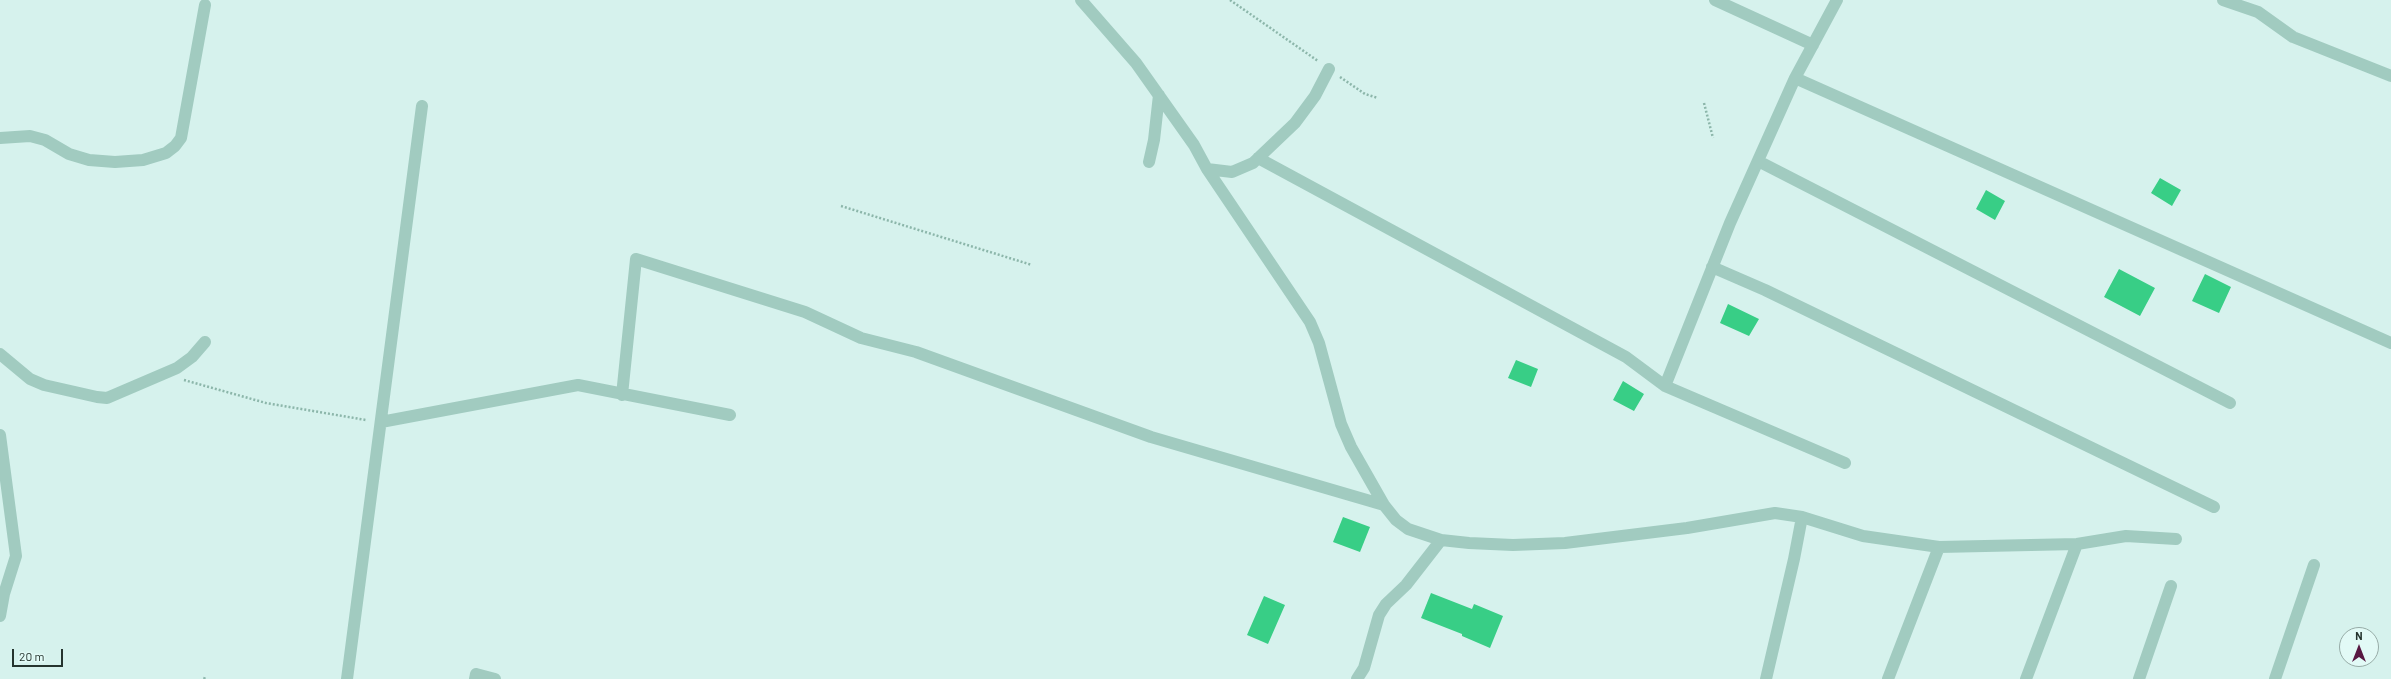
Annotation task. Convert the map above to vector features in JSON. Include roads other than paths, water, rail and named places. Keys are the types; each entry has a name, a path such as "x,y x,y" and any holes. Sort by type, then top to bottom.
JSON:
{"street":[{"path":"1081,0 1126,50 1159,95 1194,145 1207,169 1310,322 1319,343 1341,424 1384,505 1396,520 1408,529 1441,540 1469,544 1565,544 1687,528 1770,513 1802,517 1863,536 1939,547 2077,544 2126,536 2176,539"},
{"path":"1715,0 1813,45"},
{"path":"1665,386 1712,267 1758,161 1795,78 1837,0"},
{"path":"2223,0 2258,12 2293,37 2391,76"},
{"path":"0,138 30,136 45,140 69,154 89,160 115,162 142,160 166,153 181,138 205,5"},
{"path":"1207,169 1232,172 1253,163 1295,123 1315,96 1329,69"},
{"path":"1795,78 2391,343"},
{"path":"1149,162 1154,140 1159,95"},
{"path":"347,679 422,106"},
{"path":"1258,158 1626,357 1665,386 1845,463"},
{"path":"1758,161 2230,403"},
{"path":"622,395 636,259 805,312 861,338 916,352 1151,437 1384,505"},
{"path":"1712,267 1765,290 2214,507"},
{"path":"0,354 30,379 97,397 116,396 164,374 192,357 205,342"},
{"path":"381,422 578,384 622,395 730,415"},
{"path":"0,435 16,556 4,594 0,616"},
{"path":"1766,679 1794,560 1802,517"},
{"path":"1357,679 1370,652 1380,615 1386,604 1406,585 1441,540"},
{"path":"2026,679 2077,544"},
{"path":"1888,679 1939,547"},
{"path":"2275,679 2314,565"},
{"path":"2139,679 2171,586"},
{"path":"475,679 476,674 495,679"}]}
